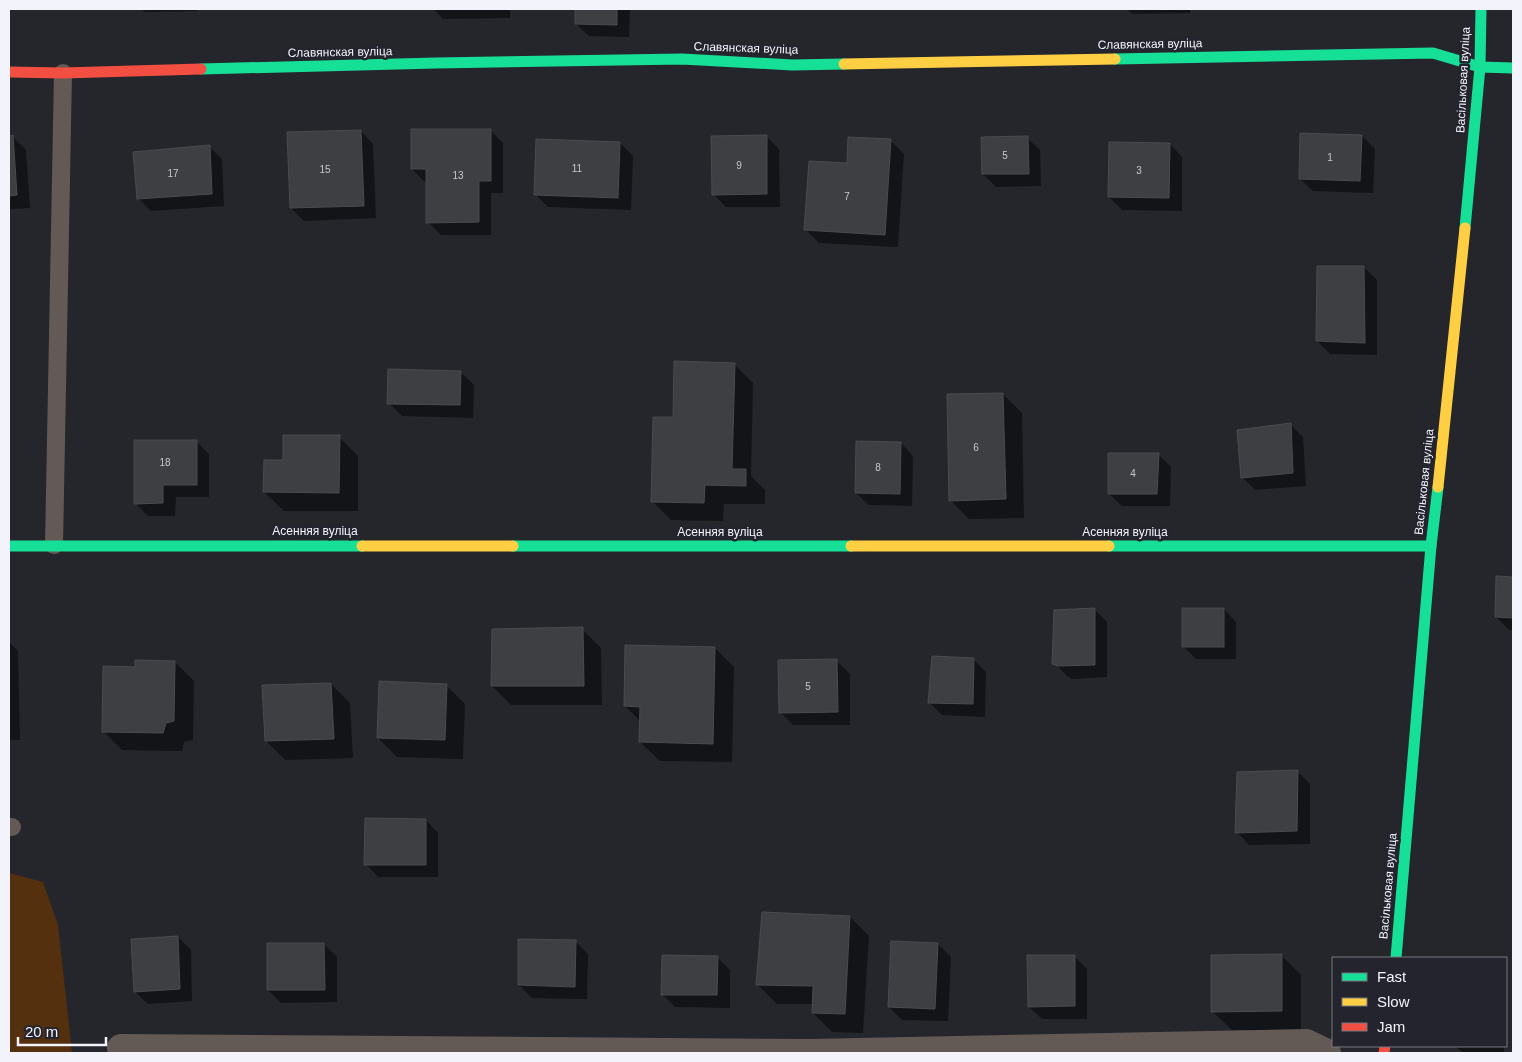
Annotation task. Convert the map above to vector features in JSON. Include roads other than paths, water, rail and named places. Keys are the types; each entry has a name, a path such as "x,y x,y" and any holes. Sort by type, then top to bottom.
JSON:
{"street":[{"name":"Васільковая вуліца","path":"1396,957 1431,546 1457,314 1480,67 1480,9"},
{"name":"Славянская вуліца","path":"9,72 63,73 436,63 682,59 792,65 1433,53 1480,67 1513,68"},
{"name":"Асенняя вуліца","path":"9,546 1431,546"},
{"path":"121,1048 812,1053 1306,1043 1328,1053"}],"lane":[{"path":"54,545 63,73"}]}
